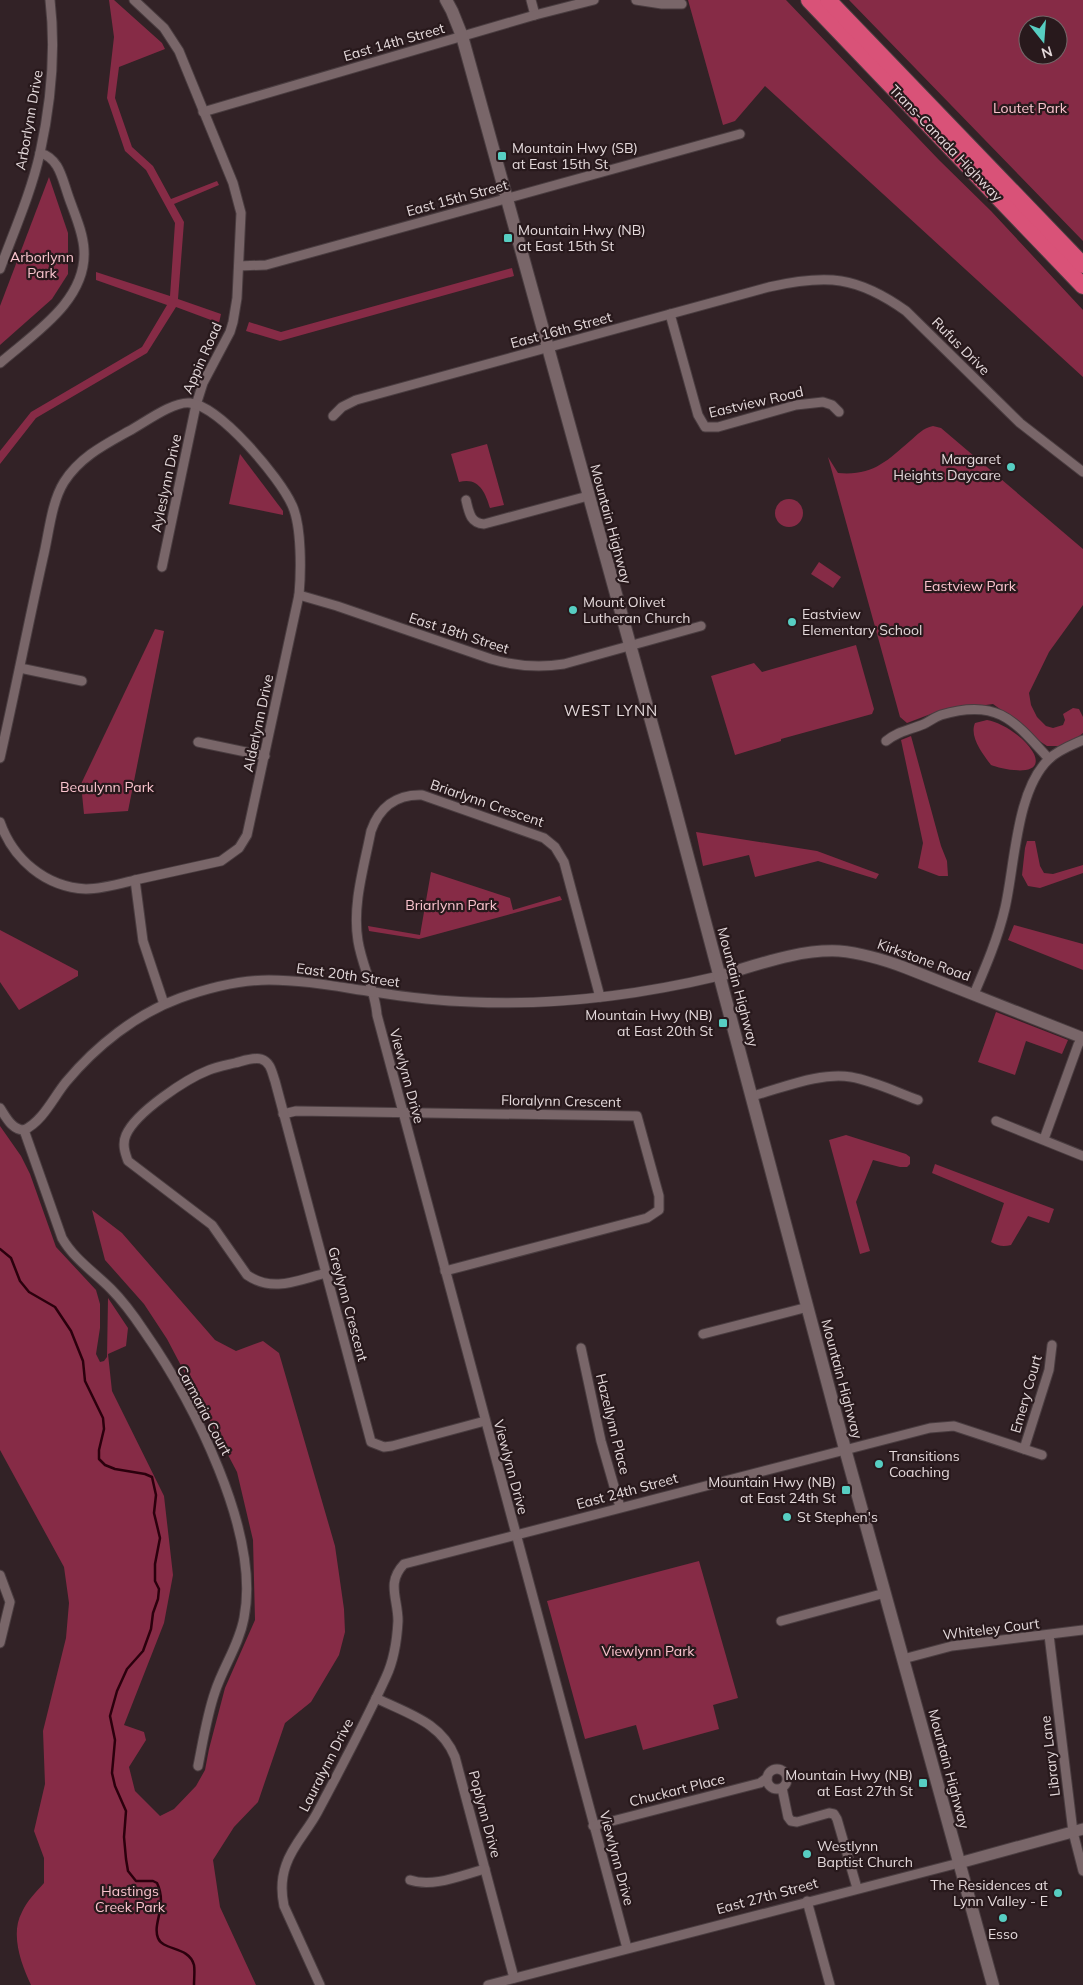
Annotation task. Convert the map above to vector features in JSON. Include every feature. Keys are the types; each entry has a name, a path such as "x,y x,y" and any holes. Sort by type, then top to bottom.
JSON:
{"highway":[{"name":"Trans-Canada Highway","path":"809,0 1083,286"},
{"name":"Trans-Canada Highway","path":"828,0 1083,265"}],"main road":[{"name":"Mountain Highway","path":"446,0 462,36 628,645 672,797 845,1449 993,1985"}],"street":[{"name":"Arborlynn Drive","path":"0,269 29,192 40,153 49,99 52,60 50,0"},
{"name":"Appin Road","path":"0,758 59,491 80,462 108,443 180,404 190,403 196,405 203,383 234,322 241,227 238,200 171,37 134,0"},
{"path":"531,0 535,14"},
{"name":"East 14th Street","path":"203,112 535,14 594,0"},
{"path":"636,0 662,4 682,4"},
{"name":"East 15th Street","path":"239,266 266,265 740,134"},
{"path":"0,363 58,312 75,288 84,260 84,249 80,231 60,172 53,158 40,153"},
{"name":"Rufus Drive","path":"801,280 826,278 844,280 872,290 891,300 906,311 1020,423 1083,472"},
{"name":"East 16th Street","path":"333,416 342,407 356,400 769,287 801,280"},
{"name":"Eastview Road","path":"670,314 698,415 705,427 718,427 796,405 823,402 832,405 839,412"},
{"name":"Ayleslynn Drive","path":"162,567 196,405"},
{"name":"Alderlynn Drive","path":"135,880 221,861 239,848 247,835 299,595 300,571 297,525 293,506 282,488 239,435 204,407 196,405"},
{"path":"466,500 471,518 474,522 484,524 588,496"},
{"name":"East 18th Street","path":"299,595 337,606 507,664 548,666 564,664 701,626"},
{"path":"20,668 82,681"},
{"path":"886,741 898,732 924,724 939,716 978,708 1006,716 1049,759"},
{"path":"974,994 1002,920 1030,788 1049,759 1083,740"},
{"path":"198,742 265,756"},
{"name":"Briarlynn Crescent","path":"373,992 358,940 356,907 358,896 375,820 390,803 411,794 431,798 524,829 544,838 555,846 564,862 600,997"},
{"path":"0,822 8,840 24,862 35,871 57,883 86,889 102,888 135,880 143,941 164,1004"},
{"name":"Kirkstone Road","path":"719,976 788,957 814,952 838,951 885,960 1082,1038"},
{"name":"East 20th Street","path":"24,1130 35,1123 67,1082 94,1052 126,1027 164,1004 206,989 266,980 294,980 373,992 471,1002 518,1003 600,997 719,976"},
{"name":"Viewlynn Drive","path":"373,992 376,1000 377,1015 403,1113 627,1948"},
{"path":"1044,1140 1078,1044 1082,1038"},
{"name":"Greylynn Crescent","path":"326,1273 275,1285 255,1280 247,1275 212,1225 128,1161 125,1152 125,1136 130,1128 148,1109 174,1089 209,1070 253,1059 264,1060 272,1072 284,1114 371,1442 384,1448 485,1421"},
{"path":"752,1096 816,1079 841,1076 863,1080 918,1100"},
{"path":"0,1108 12,1125 17,1129 24,1130"},
{"name":"Floralynn Crescent","path":"284,1114 296,1111 637,1116 659,1196 659,1210 655,1214 647,1218 445,1271"},
{"path":"996,1121 1083,1156"},
{"name":"Carmaria Court","path":"24,1130 62,1238 77,1258 112,1290 148,1336 210,1446 233,1511 245,1568 245,1617 233,1652 214,1693 198,1766"},
{"path":"703,1334 808,1307"},
{"name":"Emery Court","path":"1024,1449 1049,1370 1052,1345"},
{"name":"Hazellynn Place","path":"581,1348 600,1441 620,1507"},
{"name":"East 24th Street","path":"415,1560 916,1430 954,1426 1042,1454"},
{"name":"Lauralynn Drive","path":"320,1985 284,1906 282,1878 286,1863 316,1815 387,1675 396,1645 398,1621 394,1580 396,1572 404,1564 415,1560"},
{"path":"0,1575 10,1602 0,1643"},
{"path":"781,1621 885,1593"},
{"name":"Whiteley Court","path":"903,1659 952,1646 1083,1630"},
{"name":"Library Lane","path":"1049,1635 1083,1871"},
{"name":"Poplynn Drive","path":"376,1698 435,1728 450,1744 514,1978"},
{"path":"779,1769 784,1772 787,1782 782,1788 776,1789 770,1786 767,1778 772,1770 779,1769"},
{"name":"Chuckart Place","path":"593,1826 760,1783 767,1778"},
{"path":"782,1788 788,1817 791,1821 797,1822 829,1813 834,1814 857,1888"},
{"name":"East 27th Street","path":"488,1985 1078,1830"},
{"path":"410,1880 424,1884 485,1869"},
{"path":"807,1901 830,1985"}],"green space":[{"path":"109,0 114,0 162,43 165,49 119,67 115,98 132,147 153,166 171,199 217,181 219,185 174,204 184,222 178,299 221,314 219,323 176,307 147,353 36,418 0,464 0,451 31,412 142,347 167,305 96,280 96,272 170,296 175,223 146,170 125,151 107,98 114,37"},
{"path":"688,0 786,0 939,160 991,211 1083,310 1083,377 765,86 735,121 723,125"},
{"name":"Loutet Park","path":"849,0 1083,0 1083,241"},
{"name":"Arborlynn Park","path":"49,177 68,233 68,274 52,299 0,345 0,306"},
{"path":"512,268 514,276 280,341 246,331 249,322 281,332"},
{"name":"Eastview Park","path":"933,426 941,428 1083,549 1083,605 1049,652 1029,693 1031,705 1037,717 1046,726 1053,728 1063,725 1065,720 1063,714 1073,708 1079,709 1083,717 1083,733 1073,741 1060,746 1047,746 1029,734 1014,719 993,704 936,712 907,723 900,717 828,457 838,473 869,470 886,461 926,428"},
{"path":"487,444 504,505 490,508 486,496 480,487 472,482 459,482 451,454"},
{"path":"240,454 283,511 283,515 229,504"},
{"path":"789,499 799,503 803,513 799,523 789,527 779,523 775,513 779,503"},
{"path":"819,562 841,577 833,588 811,574"},
{"name":"Beaulynn Park","path":"155,629 164,631 128,811 84,814 81,784"},
{"path":"856,645 874,709 872,714 781,739 781,741 735,755 711,676 754,663 762,672"},
{"path":"987,720 1007,728 1026,742 1034,754 1036,762 1033,767 1028,770 1012,770 991,765 975,740 974,734 975,723"},
{"path":"911,736 941,846 947,861 948,876 939,876 918,868 923,843 901,740"},
{"path":"696,832 817,851 879,874 876,879 818,861 755,877 749,855 703,866"},
{"path":"1027,841 1035,841 1040,866 1044,873 1053,874 1083,865 1083,873 1040,888 1028,886 1022,875"},
{"name":"Briarlynn Park","path":"431,872 510,898 513,910 560,896 562,900 419,939 369,931 368,926 420,935"},
{"path":"1014,925 1083,944 1083,970 1008,940"},
{"path":"0,930 78,971 78,976 19,1010 0,982"},
{"path":"996,1012 1068,1040 1062,1054 1026,1041 1015,1075 978,1062"},
{"name":"Hastings Creek Park","path":"0,1126 21,1156 30,1174 56,1247 96,1290 100,1304 100,1328 96,1354 100,1362 104,1361 107,1357 108,1298 128,1328 126,1346 108,1354 112,1391 164,1496 173,1575 164,1623 124,1725 144,1732 146,1740 129,1767 135,1791 160,1816 174,1809 196,1786 205,1770 225,1688 255,1620 253,1540 237,1472 167,1339 144,1304 105,1260 92,1210 122,1233 215,1340 236,1351 263,1341 279,1353 335,1546 344,1609 345,1632 339,1655 311,1702 285,1723 258,1802 234,1827 213,1860 220,1907 256,1985 31,1985 18,1949 17,1930 22,1912 26,1904 44,1883 44,1858 34,1831 45,1784 43,1731 66,1638 69,1603 64,1567 0,1450"},
{"path":"846,1135 906,1154 910,1157 910,1164 907,1167 873,1160 856,1202 870,1251 860,1254 829,1140"},
{"path":"935,1164 1054,1209 1049,1223 1028,1216 1011,1245 1003,1246 991,1242 1004,1203 932,1173"},
{"name":"Viewlynn Park","path":"699,1561 738,1698 713,1705 719,1729 643,1750 636,1725 585,1739 547,1601"}],"waterway":[{"path":"0,1249 11,1258 20,1281 29,1292 55,1307 71,1331 83,1361 85,1381 103,1418 104,1429 99,1459 105,1465 115,1469 152,1477 156,1495 154,1513 160,1538 155,1564 155,1581 159,1589 158,1599 153,1613 151,1629 143,1651 127,1669 117,1691 110,1716 115,1740 112,1773 115,1786 126,1811 124,1837 128,1871 136,1881 153,1881 157,1883 161,1899 157,1926 158,1938 165,1945 182,1952 191,1959 194,1965 194,1985"}],"place":[{"name":"Mountain Hwy (SB) at East 15th St","path":"502,156"},
{"name":"Mountain Hwy (NB) at East 15th St","path":"508,238"},
{"name":"Margaret Heights Daycare","path":"1011,467"},
{"name":"Mount Olivet Lutheran Church","path":"573,610"},
{"name":"Eastview Elementary School","path":"792,622"},
{"name":"Mountain Hwy (NB) at East 20th St","path":"723,1023"},
{"name":"Transitions Coaching","path":"879,1464"},
{"name":"Mountain Hwy (NB) at East 24th St","path":"846,1490"},
{"name":"St Stephen's","path":"787,1517"},
{"name":"Mountain Hwy (NB) at East 27th St","path":"923,1783"},
{"name":"Westlynn Baptist Church","path":"807,1854"},
{"name":"The Residences at Lynn Valley - E","path":"1058,1893"},
{"name":"Esso","path":"1003,1918"}],"district":[{"name":"WEST LYNN","path":"611,711"}]}
